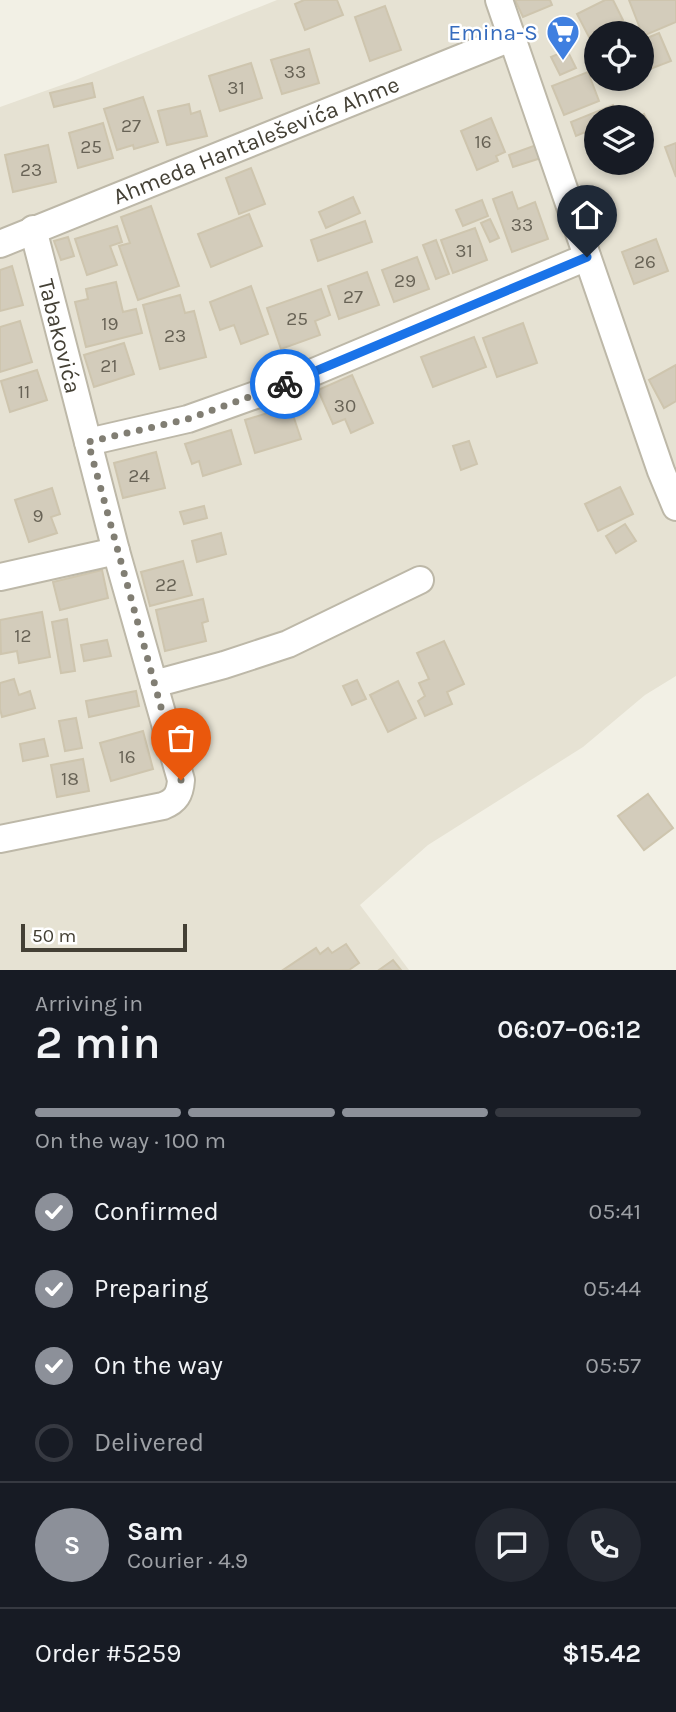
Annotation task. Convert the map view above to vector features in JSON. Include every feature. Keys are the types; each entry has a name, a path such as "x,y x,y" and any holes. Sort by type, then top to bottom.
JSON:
{"street":[{"path":"499,0 661,471 676,507"},
{"name":"Ahmeda Hantaleševića Ahme","path":"0,244 513,37"},
{"name":"Tabakovića","path":"0,839 163,806 178,796 181,780 116,551 33,229"},
{"path":"88,442 188,419 278,387 587,257"},
{"path":"0,577 116,551"},
{"path":"154,684 224,666 288,644 420,580"}],"shaded area":[{"path":"277,0 676,0 676,676 645,695 583,747 428,845 360,905 409,970 0,970 0,107"}],"building":[{"path":"304,0 337,0 343,15 305,30 295,4"},
{"path":"515,0 550,0 552,5 523,17"},
{"path":"605,0 613,0 623,20 584,21 584,27 577,14"},
{"path":"629,0 676,0 676,22 654,31 654,21 637,21"},
{"path":"385,6 401,50 370,61 355,17"},
{"path":"659,33 671,61 654,67 654,35"},
{"path":"309,49 319,83 282,94 271,60"},
{"path":"567,50 576,68 560,75 551,57"},
{"path":"251,63 262,98 220,111 209,76"},
{"path":"584,74 584,91 595,91 599,101 564,115 552,86"},
{"path":"92,83 95,97 54,107 50,93"},
{"path":"143,97 158,142 134,149 133,145 117,150 104,109"},
{"path":"189,104 191,114 200,111 207,136 167,145 158,111"},
{"path":"584,117 584,133 576,136 571,122"},
{"path":"491,118 505,152 496,156 498,161 477,170 461,131"},
{"path":"103,123 113,158 78,168 69,133"},
{"path":"676,143 676,177 665,147"},
{"path":"539,144 544,157 513,167 509,155"},
{"path":"48,145 56,182 13,192 5,155"},
{"path":"251,168 265,204 239,214 226,178"},
{"path":"512,192 518,209 535,202 548,239 512,252 493,199"},
{"path":"353,197 360,213 326,228 319,212"},
{"path":"482,200 488,216 463,226 456,210"},
{"path":"151,206 179,286 138,300 119,246 130,243 121,217"},
{"path":"249,214 262,246 211,267 198,234"},
{"path":"490,219 499,238 490,242 481,223"},
{"path":"365,221 372,242 318,261 311,240"},
{"path":"117,226 122,242 110,246 117,265 87,275 75,239"},
{"path":"475,228 487,260 453,273 441,240"},
{"path":"68,237 74,256 61,260 54,241"},
{"path":"656,239 668,271 634,284 622,252"},
{"path":"436,240 449,274 436,279 423,245"},
{"path":"417,257 429,289 394,302 382,270"},
{"path":"12,266 23,305 0,311 0,270"},
{"path":"367,272 379,305 339,319 328,286"},
{"path":"116,282 123,312 136,309 142,333 86,347 75,302 88,299 86,289"},
{"path":"251,286 268,334 241,344 234,325 220,330 210,302"},
{"path":"321,289 330,315 315,321 320,335 281,349 267,308"},
{"path":"180,295 185,313 194,311 206,357 160,369 143,305"},
{"path":"20,321 32,362 0,372 0,327"},
{"path":"523,323 537,363 497,377 483,338"},
{"path":"474,337 486,367 433,387 421,357"},
{"path":"124,343 134,374 94,387 84,355"},
{"path":"676,365 676,401 664,408 649,380"},
{"path":"37,370 47,400 10,412 1,381"},
{"path":"352,375 373,423 351,433 345,419 333,424 318,390"},
{"path":"290,406 301,439 255,453 245,420"},
{"path":"231,430 241,464 203,476 199,461 192,464 185,444"},
{"path":"469,441 477,464 461,470 453,446"},
{"path":"156,452 165,488 123,498 114,463"},
{"path":"620,487 633,514 598,531 585,504"},
{"path":"52,488 60,514 51,517 57,533 29,542 15,500"},
{"path":"204,506 207,518 184,524 180,512"},
{"path":"625,524 636,541 616,553 606,536"},
{"path":"221,533 226,554 197,562 192,541"},
{"path":"183,561 192,595 150,606 141,572"},
{"path":"102,570 108,598 60,610 53,582"},
{"path":"203,599 208,621 202,623 206,641 165,651 156,610"},
{"path":"42,612 50,657 19,663 17,651 1,654 0,620"},
{"path":"67,619 75,671 61,673 52,622"},
{"path":"107,640 111,656 84,661 81,645"},
{"path":"444,641 464,684 447,692 452,704 425,716 418,701 425,696 419,683 429,679 417,653"},
{"path":"14,679 19,695 30,691 35,708 2,717 0,683"},
{"path":"357,680 366,699 352,705 343,686"},
{"path":"398,681 416,718 388,732 370,695"},
{"path":"136,691 139,706 89,717 86,701"},
{"path":"76,718 82,748 65,751 59,721"},
{"path":"143,731 153,769 111,781 100,743"},
{"path":"44,739 48,756 23,761 20,744"},
{"path":"83,759 89,791 57,797 51,765"},
{"path":"648,794 673,828 644,850 618,816"},
{"path":"346,944 359,963 349,970 283,970 316,948 320,954 328,948 332,953"},
{"path":"393,960 401,970 379,970"}],"way so far":[{"path":"181,780 88,442 188,419 285,384"}],"place":[{"name":"Emina-S","path":"563,62"}],"route":[{"path":"285,384 587,257"}]}
